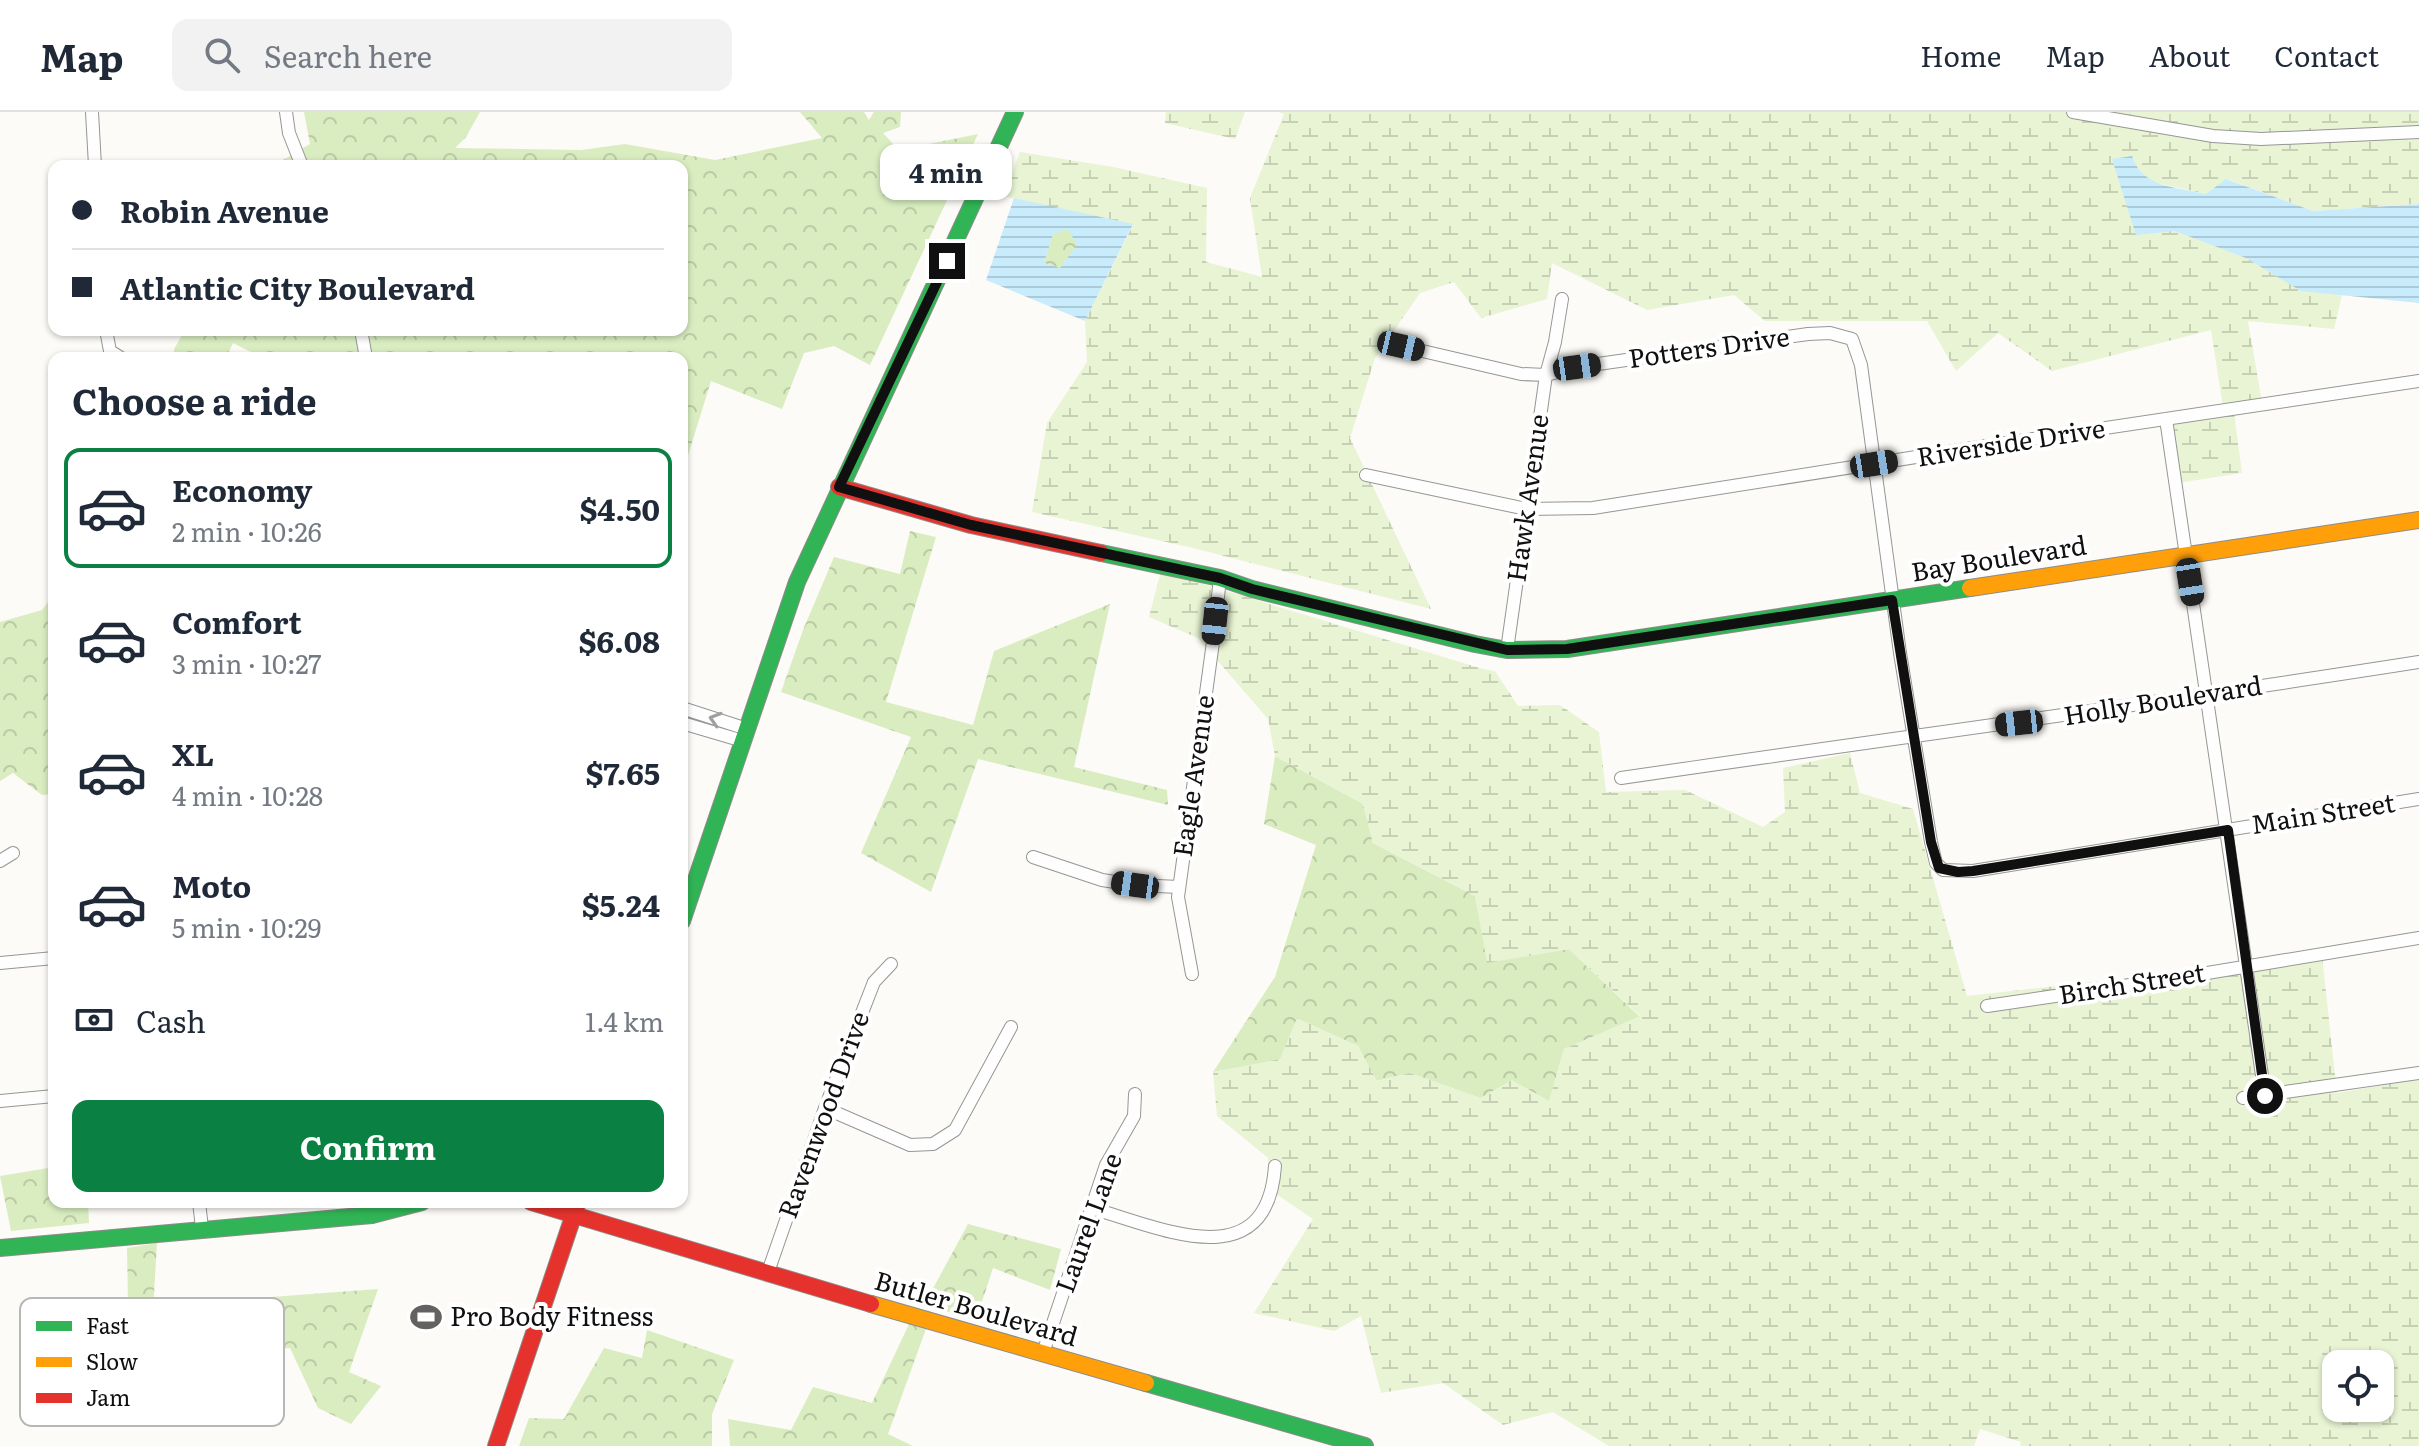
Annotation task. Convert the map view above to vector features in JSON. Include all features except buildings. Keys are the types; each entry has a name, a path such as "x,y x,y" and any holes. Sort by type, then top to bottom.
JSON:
{"main road":[{"path":"688,903 797,582 1015,112"},
{"name":"Bay Boulevard","path":"839,487 971,525 1220,578 1252,589 1507,650 1567,649 2419,520"},
{"path":"0,1248 372,1215 399,1208"},
{"path":"496,1446 576,1208"},
{"name":"Butler Boulevard","path":"576,1208 768,1272 1365,1446"}],"street":[{"path":"92,112 95,160"},
{"path":"286,112 289,133 300,160"},
{"path":"2073,112 2213,136 2261,139 2419,132"},
{"name":"Hawk Avenue","path":"1507,650 1546,375 1562,299"},
{"name":"Potters Drive","path":"1401,346 1521,374 1546,375 1623,360 1808,334 1847,336 1855,345 1861,365 1874,464"},
{"name":"Riverside Drive","path":"1366,475 1526,509 1593,508 2419,381"},
{"path":"2166,419 2265,1096"},
{"path":"1874,464 1913,735"},
{"name":"Eagle Avenue","path":"1192,974 1180,913 1179,887 1220,578"},
{"name":"Holly Boulevard","path":"1621,778 1913,735 2019,723 2419,662"},
{"path":"688,711 745,735"},
{"path":"688,724 745,735"},
{"name":"Main Street","path":"1913,735 1931,842 1936,863 1943,870 1973,871 2419,799"},
{"path":"0,861 13,853"},
{"path":"1033,857 1102,880 1179,887"},
{"name":"Birch Street","path":"1987,1006 2419,938"},
{"path":"0,963 48,959"},
{"name":"Ravenwood Drive","path":"768,1272 825,1108 874,982 891,964"},
{"path":"825,1108 910,1145 933,1144 955,1130 1011,1027"},
{"path":"2243,1098 2419,1073"},
{"name":"Laurel Lane","path":"1043,1353 1106,1165 1134,1116 1135,1094"},
{"path":"0,1101 48,1097"},
{"path":"1091,1208 1186,1235 1228,1237 1242,1233 1260,1213 1274,1182 1275,1166"},
{"path":"200,1208 202,1228"}],"green space":[{"path":"304,112 480,112 466,137 455,148 581,150 625,144 715,160 822,138 800,112 864,112 869,120 874,112 901,112 900,127 883,133 899,150 978,134 870,365 834,346 804,353 782,409 711,381 688,456 688,352 251,352 233,343 229,352 174,352 182,336 688,336 688,160 283,160 310,144"},
{"path":"1166,112 1245,112 1235,139 1165,123"},
{"path":"1278,112 2419,112 2419,204 2313,211 2227,179 2206,194 2139,179 2112,159 2176,230 2342,295 2334,329 2248,321 2262,402 2233,405 2242,473 2171,484 2165,416 2223,407 2211,330 2052,371 1998,333 1956,371 1927,321 1765,321 1734,295 1647,310 1552,263 1547,299 1481,318 1454,282 1420,293 1375,358 1350,438 1431,609 1189,547 1032,512 1047,423 1087,362 1085,321 1133,225 1003,196 1020,152 1113,167 1207,188 1206,262 1262,277 1250,198 1284,114"},
{"path":"1069,229 1078,245 1060,268 1044,263 1053,233"},
{"path":"910,531 936,537 886,702 973,725 994,651 1110,604 1074,767 1167,790 1168,805 978,759 931,892 861,853 911,737 781,692 834,557 900,574"},
{"path":"1161,571 1495,671 1518,706 1560,705 1599,732 1606,792 1685,790 1763,827 1785,812 1783,768 1850,753 1860,793 1913,809 1967,996 2322,956 2337,1093 2419,1079 2419,1446 2020,1446 2021,1442 1980,1429 1974,1446 1609,1446 1553,1412 1503,1425 1443,1383 1381,1393 1361,1316 1334,1331 1254,1313 1313,1219 1269,1189 1268,1158 1217,1116 1213,1072 1280,1059 1297,1018 1358,1046 1377,1081 1410,1073 1480,1098 1512,1080 1549,1101 1564,1049 1640,1016 1569,949 1487,963 1475,896 1373,843 1363,804 1275,756 1268,719 1198,638 1149,617"},
{"path":"48,602 48,794 42,795 13,773 0,781 0,622 42,610"},
{"path":"1275,756 1363,804 1373,843 1475,896 1488,962 1569,949 1640,1017 1564,1049 1549,1102 1480,1098 1410,1073 1376,1081 1358,1046 1297,1019 1280,1060 1213,1072 1275,977 1316,845 1264,824"},
{"path":"48,1168 48,1208 88,1208 89,1223 11,1231 0,1176"},
{"path":"968,1224 1061,1249 1050,1290 993,1268 976,1320 924,1305"},
{"path":"157,1243 154,1298 128,1298 127,1248"},
{"path":"378,1289 349,1372 381,1386 351,1424 318,1408 290,1348 284,1349 284,1298 258,1298"},
{"path":"909,1324 926,1329 888,1434 913,1446 730,1446 728,1419 791,1430 813,1387 872,1403"},
{"path":"647,1330 734,1360 712,1414 712,1446 519,1446 529,1418 564,1419 604,1348 642,1358"}],"water":[{"path":"2132,156 2137,167 2152,180 2206,194 2226,179 2313,211 2419,204 2419,303 2301,291 2246,258 2175,231 2136,235 2112,159"},
{"path":"1014,198 1133,224 1085,321 986,280","holes":["1068,229 1077,245 1060,268 1044,263 1053,234"]}],"traffic: fast":[{"path":"688,903 797,582 1015,112"},
{"path":"1101,553 1220,578 1252,589 1507,650 1567,649 1970,588"},
{"path":"0,1248 372,1215 399,1208"},
{"path":"1146,1383 1365,1446"}],"traffic: slow":[{"path":"1970,588 2419,520"},
{"path":"871,1304 1146,1383"}],"traffic: jam":[{"path":"839,487 971,525 1101,553"},
{"path":"551,1208 871,1304"},
{"path":"496,1446 576,1208"}],"place":[{"name":"Pro Body Fitness","path":"426,1317"}],"route":[{"path":"947,261 839,487 971,525 1220,578 1252,589 1507,650 1567,649 1892,600 1931,842 1939,868 1973,871 2228,830 2265,1096"}]}
